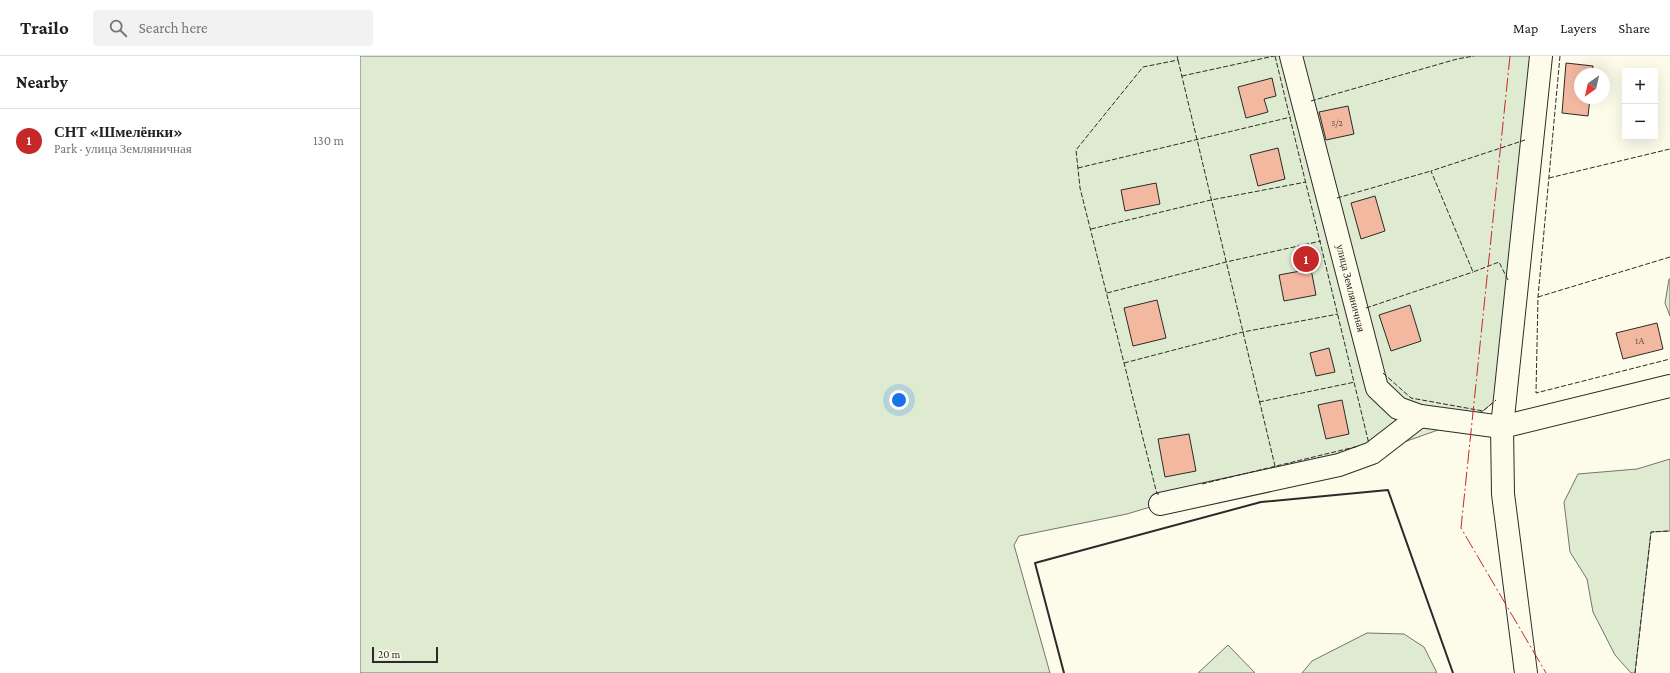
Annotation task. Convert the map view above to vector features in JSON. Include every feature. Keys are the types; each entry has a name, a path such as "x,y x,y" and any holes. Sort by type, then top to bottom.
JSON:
{"street":[{"name":"улица Земляничная","path":"1291,56 1376,388 1398,408 1420,416 1502,427"},
{"path":"1526,673 1502,494 1502,427 1541,56"},
{"path":"1502,427 1670,386"},
{"path":"1160,504 1339,465 1372,453 1420,416"}],"green space":[{"path":"360,56 1533,56 1497,399 1483,411 1438,430 1339,465 1160,504 1127,514 1019,536 1014,545 1050,673 360,673"},
{"path":"1670,279 1670,316 1665,303"},
{"path":"1670,459 1670,531 1651,532 1635,673 1631,673 1615,655 1593,612 1587,579 1570,552 1564,502 1578,474 1637,469"},
{"path":"1367,633 1404,634 1424,647 1437,673 1302,673 1312,661"},
{"path":"1228,645 1255,673 1198,673"}],"building":[{"path":"1566,63 1593,66 1593,68 1574,68 1574,104 1589,104 1588,116 1562,113"},
{"path":"1272,78 1276,96 1264,99 1268,112 1246,118 1238,87"},
{"path":"1348,106 1354,134 1326,140 1319,112"},
{"path":"1278,148 1285,179 1258,186 1250,155"},
{"path":"1156,183 1160,204 1125,211 1121,190"},
{"path":"1375,196 1385,231 1361,239 1351,203"},
{"path":"1311,269 1316,295 1284,301 1279,275"},
{"path":"1157,300 1166,338 1133,346 1124,308"},
{"path":"1410,305 1421,341 1391,351 1379,315"},
{"path":"1657,323 1663,349 1623,359 1616,333"},
{"path":"1329,348 1335,372 1316,376 1310,353"},
{"path":"1342,400 1349,434 1326,439 1318,405"},
{"path":"1189,434 1196,471 1165,477 1158,439"}],"fence":[{"path":"1159,494 1157,494 1080,188 1076,150 1143,67 1178,60 1177,56"},
{"path":"1182,76 1274,56"},
{"path":"1275,56 1369,444"},
{"path":"1311,101 1457,59 1474,56"},
{"path":"1560,56 1538,297 1536,393 1670,359"},
{"path":"1178,60 1275,466"},
{"path":"1078,168 1291,117"},
{"path":"1508,280 1499,262 1473,272 1431,171 1525,140"},
{"path":"1549,178 1670,149"},
{"path":"1337,198 1431,171"},
{"path":"1091,229 1211,200 1306,182"},
{"path":"1107,293 1226,262 1321,241"},
{"path":"1538,297 1670,257"},
{"path":"1366,308 1473,272"},
{"path":"1124,363 1243,332 1338,314"},
{"path":"1383,373 1411,398 1483,411 1496,400"},
{"path":"1259,402 1355,382"},
{"path":"1202,484 1359,446"},
{"path":"1635,673 1651,532 1670,531"}],"wall":[{"path":"1064,673 1035,563 1261,502 1388,490 1453,673"}],"power":[{"path":"1510,56 1461,528 1546,673"}],"place":[{"name":"СНТ «Шмелёнки»","path":"1306,259"}]}
